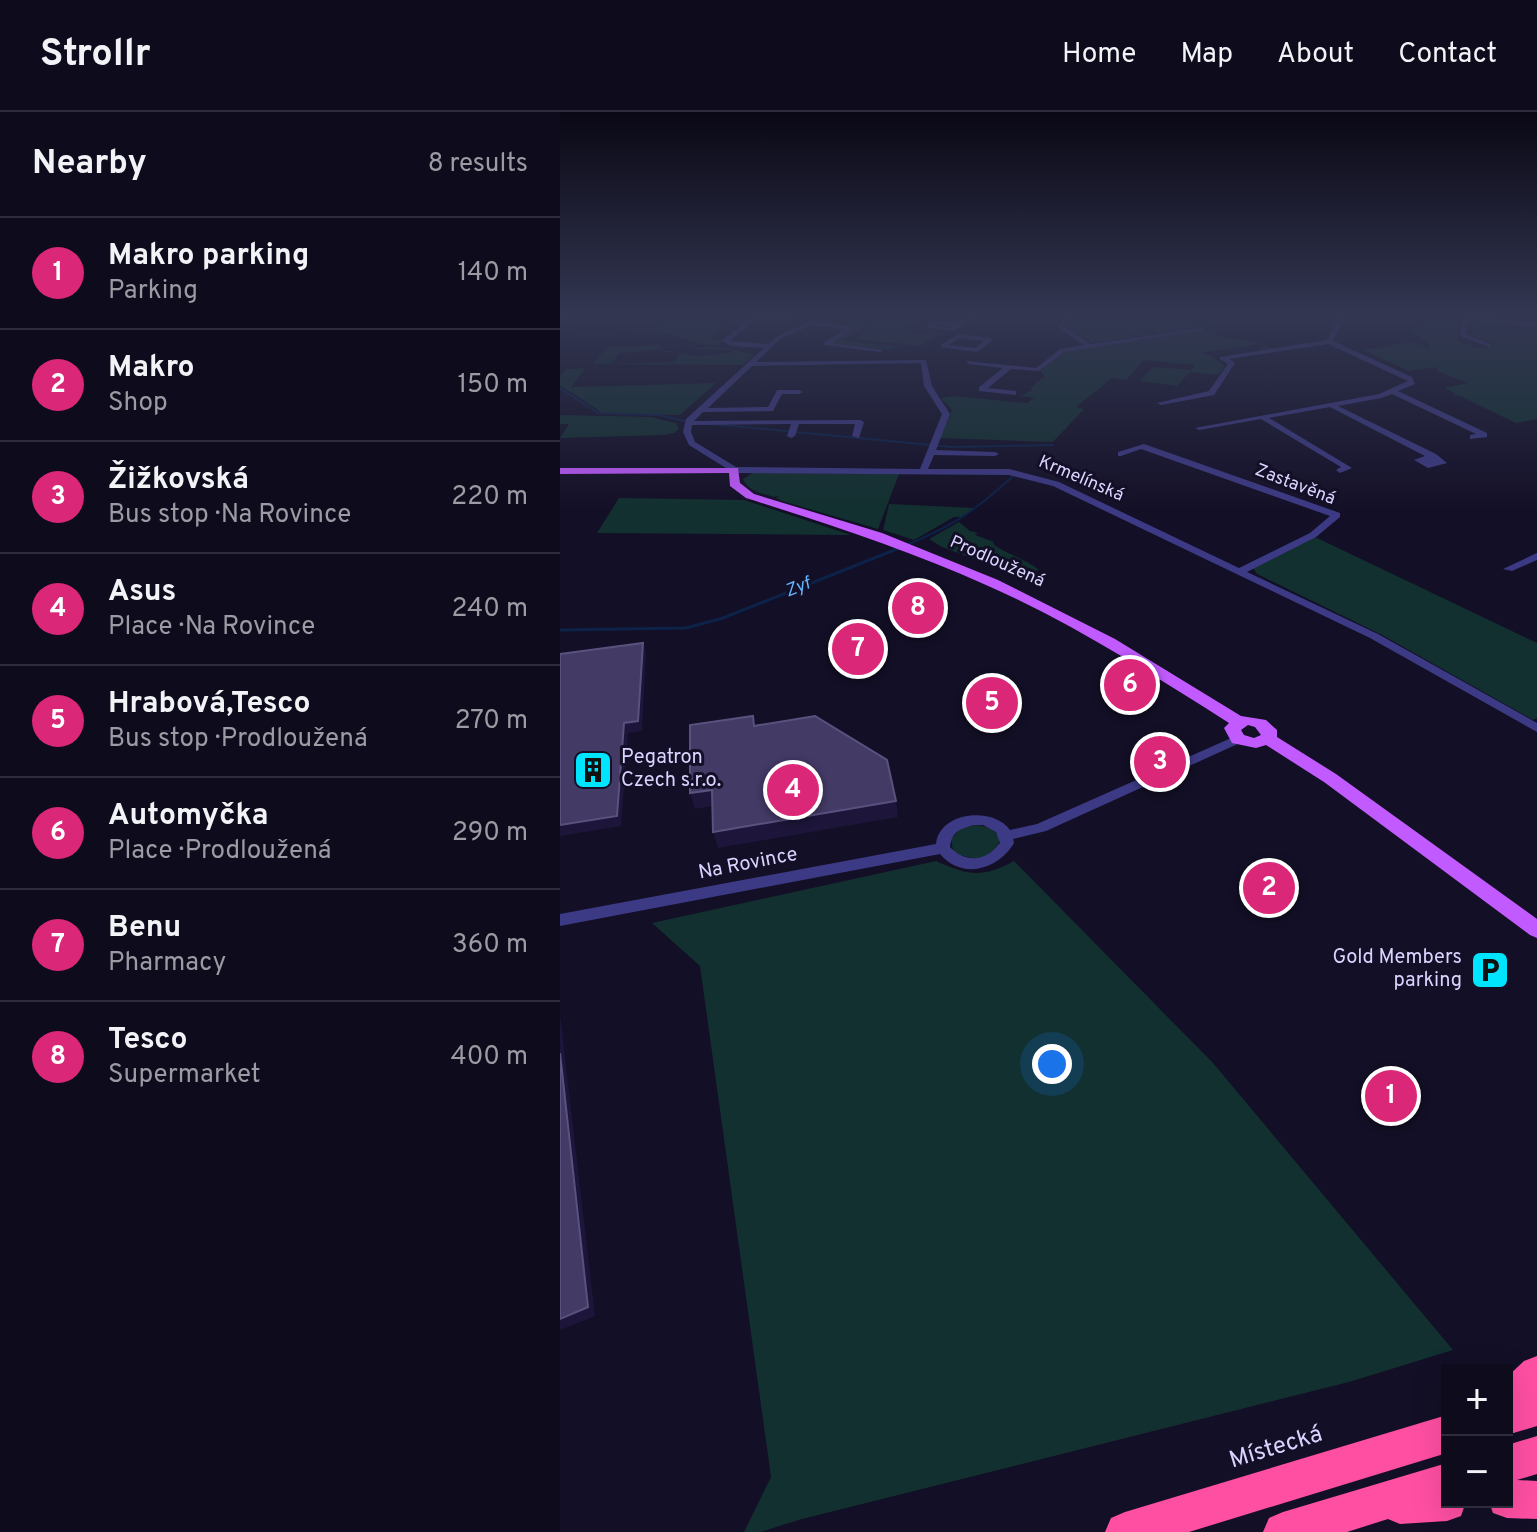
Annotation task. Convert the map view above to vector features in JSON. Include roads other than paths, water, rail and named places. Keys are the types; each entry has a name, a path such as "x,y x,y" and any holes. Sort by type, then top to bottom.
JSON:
{"highway":[{"path":"1513,1392 1537,1374"},
{"path":"1513,1415 1537,1408"},
{"path":"1383,1453 1441,1426"},
{"name":"Místecká","path":"1125,1532 1441,1436"},
{"path":"1513,1462 1537,1455"},
{"path":"1283,1532 1441,1484"},
{"path":"1513,1499 1537,1500"},
{"path":"1363,1507 1441,1502"}],"main road":[{"name":"Krmelínská","path":"560,471 734,470"},
{"name":"Prodloužená","path":"734,470 734,484 750,496 907,547 993,583 1074,623 1159,670 1238,730"},
{"path":"1238,730 1256,743 1268,739 1330,778 1537,930"}],"street":[{"path":"731,380 688,423 688,436 692,443 734,470"},
{"path":"923,471 946,414 927,380"},
{"path":"993,380 982,389 1013,393"},
{"path":"1161,403 1211,393 1220,380"},
{"path":"1199,428 1394,392 1412,380"},
{"path":"726,385 737,386"},
{"path":"699,410 770,409 776,392 799,392"},
{"path":"1394,392 1484,435 1473,437"},
{"path":"752,409 758,400"},
{"path":"1331,405 1433,456"},
{"path":"1262,417 1348,468 1340,470"},
{"path":"791,436 796,422"},
{"path":"688,423 860,422 856,436"},
{"path":"726,437 734,423"},
{"path":"982,454 987,442"},
{"name":"Zastavěná","path":"1121,454 1145,444 1337,515 1313,535 1241,571"},
{"path":"930,452 995,454"},
{"name":"Krmelínská","path":"734,470 1009,472 1045,481 1374,636 1537,728"},
{"path":"1508,569 1537,556"},
{"path":"1006,836 1041,828 1238,730"},
{"path":"968,820 994,824 1006,836 1004,851 988,862 966,864 955,861 943,848 947,831 968,820"},
{"name":"Na Rovince","path":"560,920 943,848"}],"waterway":[{"path":"560,388 598,413 659,415 688,422"},
{"path":"712,424 952,447 1053,445"},
{"name":"Zyf","path":"897,549 959,519 1013,476"},
{"name":"Zyf","path":"897,549 902,547"},
{"name":"Zyf","path":"560,630 686,628 723,618 897,549"}],"place":[{"name":"Tesco","path":"918,608"},
{"name":"Benu","path":"858,649"},
{"name":"Automyčka","path":"1130,685"},
{"name":"Hrabová,Tesco","path":"992,703"},
{"name":"Žižkovská","path":"1160,762"},
{"name":"Pegatron Czech s.r.o.","path":"593,770"},
{"name":"Asus","path":"793,790"},
{"name":"Makro","path":"1269,888"},
{"name":"Gold Members parking","path":"1490,970"},
{"name":"Makro parking","path":"1391,1096"}]}
